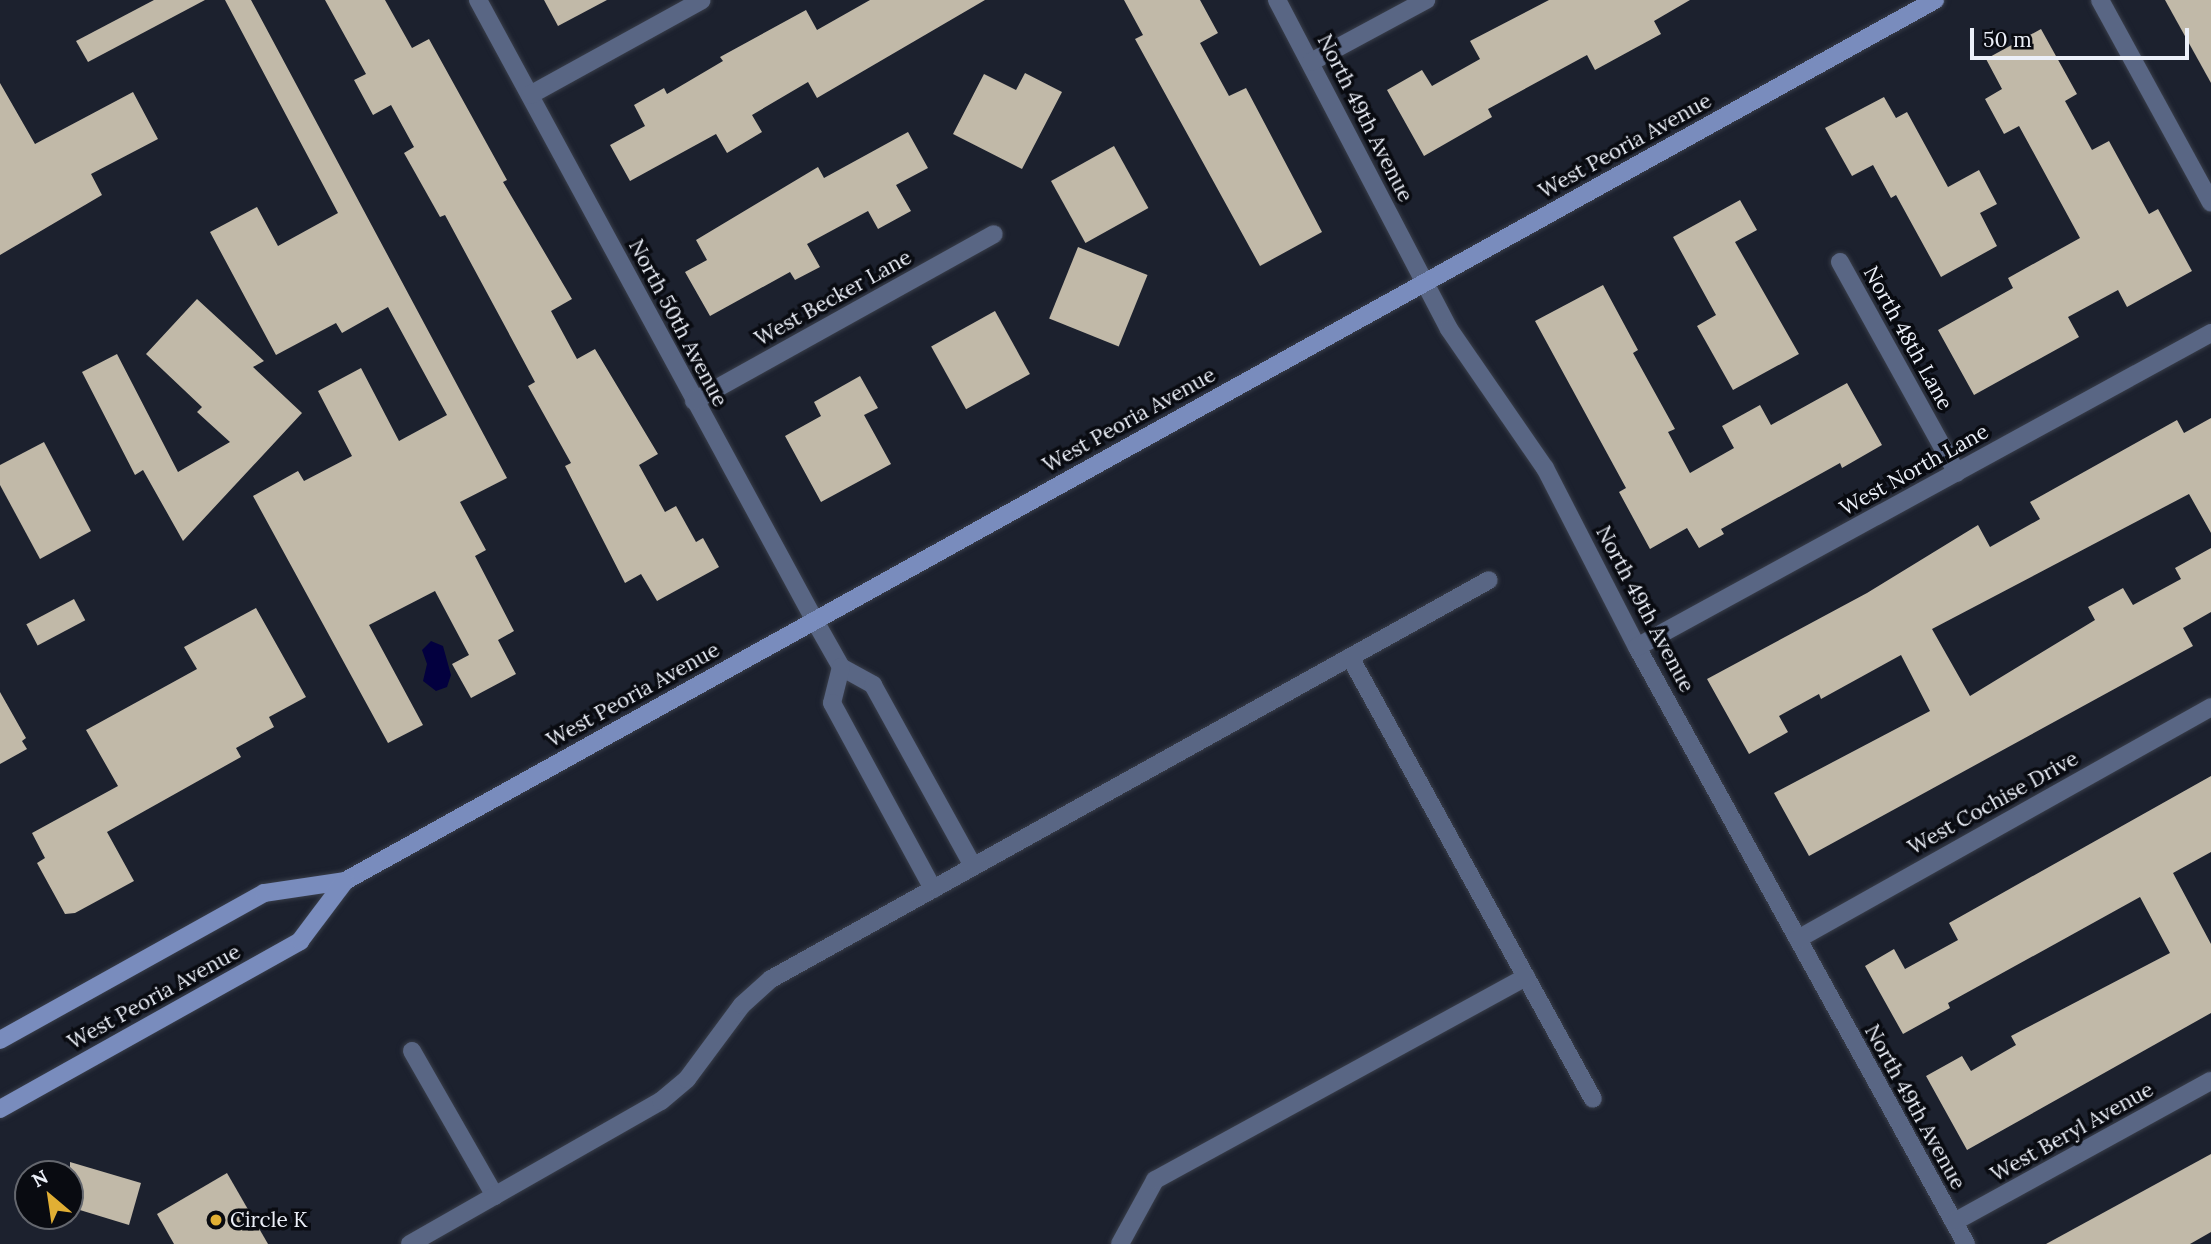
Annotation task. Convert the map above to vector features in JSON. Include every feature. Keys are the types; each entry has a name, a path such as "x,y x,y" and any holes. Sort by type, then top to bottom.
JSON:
{"main road":[{"name":"West Peoria Avenue","path":"0,1040 264,893 345,881 1936,0"},
{"name":"West Peoria Avenue","path":"0,1109 300,942 345,881"}],"street":[{"name":"North 50th Avenue","path":"478,0 841,667"},
{"path":"530,95 702,0"},
{"name":"North 49th Avenue","path":"1277,0 1449,329 1545,468 1637,647 1966,1244"},
{"path":"1311,62 1426,0"},
{"path":"2100,0 2211,203"},
{"name":"West Becker Lane","path":"694,401 994,234"},
{"name":"North 48th Lane","path":"1840,262 1956,473"},
{"name":"West North Lane","path":"1637,647 2211,333"},
{"path":"411,1244 661,1101 687,1079 742,1005 771,979 1489,580"},
{"path":"1350,657 1593,1099"},
{"path":"933,889 832,703 841,667 873,685 973,866"},
{"name":"West Cochise Drive","path":"1798,939 2211,707"},
{"path":"1120,1244 1154,1180 1526,977"},
{"path":"412,1051 495,1196"},
{"name":"West Beryl Avenue","path":"1954,1222 2211,1081"}],"shaded area":[{"path":"431,641 443,646 451,675 447,687 436,691 423,681 427,664 422,650"}],"building":[{"path":"154,0 205,0 88,62 76,41"},
{"path":"225,0 251,0 507,478 460,502 486,550 475,556 514,631 498,640 516,674 471,698 452,664 469,655 435,591 369,625 423,725 388,743 253,496 298,471 304,481 352,456 318,391 361,368 399,441 447,415 388,307 342,333 336,323 276,355 210,232 257,207 278,246 338,213"},
{"path":"325,0 385,0 412,48 429,39 507,180 503,182 572,299 551,311 577,359 595,349 658,454 639,465 665,512 676,506 696,542 703,538 719,567 657,601 641,574 625,583 565,466 571,463 528,386 535,382 445,215 440,217 404,153 414,147 391,105 373,115 354,80 366,74"},
{"path":"544,0 607,0 558,26"},
{"path":"870,0 985,0 817,98 808,82 752,115 762,132 727,153 716,134 630,181 610,145 645,126 634,105 664,88 667,94 723,61 720,57 806,10 817,30"},
{"path":"1124,0 1200,0 1218,33 1200,43 1229,96 1246,88 1322,232 1260,266 1135,39 1143,35"},
{"path":"1549,0 1690,0 1654,21 1661,34 1595,70 1587,55 1488,109 1492,117 1424,156 1387,90 1422,70 1432,86 1480,59 1470,41"},
{"path":"2165,0 2211,0 2211,83"},
{"path":"2041,29 2077,94 2065,101 2092,150 2109,141 2149,214 2158,209 2192,271 2127,307 2118,290 2068,317 2079,337 1974,395 1938,330 2013,288 2008,278 2080,238 2019,126 2004,134 1985,99 2002,89 1986,59"},
{"path":"1025,73 1062,92 1022,169 953,134 984,74 1016,90"},
{"path":"0,83 35,144 133,92 158,139 91,174 102,195 0,255"},
{"path":"1884,97 1896,118 1907,112 1948,187 1979,170 1997,204 1980,213 1997,246 1941,277 1896,195 1891,198 1873,165 1852,176 1825,128"},
{"path":"908,132 928,168 896,185 911,211 878,229 868,211 807,244 820,267 795,280 790,272 710,316 685,272 707,260 696,240 818,167 824,178"},
{"path":"1114,146 1148,208 1085,243 1051,181"},
{"path":"1740,200 1757,230 1735,242 1799,354 1733,390 1697,326 1716,315 1673,237"},
{"path":"1078,247 1148,275 1119,346 1049,318"},
{"path":"1603,285 1638,350 1633,353 1675,429 1668,432 1690,473 1734,448 1722,426 1760,405 1771,425 1847,383 1882,445 1842,468 1840,463 1721,529 1724,534 1699,548 1687,528 1650,549 1619,492 1626,488 1535,321"},
{"path":"197,299 264,361 253,367 302,413 183,541 143,470 135,475 82,372 117,354 178,472 230,442 197,412 202,407 146,354"},
{"path":"995,311 1030,374 966,409 931,346"},
{"path":"860,376 878,408 864,415 891,464 821,502 785,436 821,416 814,402"},
{"path":"2211,418 2211,533 2189,494 1932,629 1970,696 2095,620 2088,607 2123,588 2133,605 2181,579 2175,568 2211,548 2211,612 2183,628 2193,646 1809,856 1774,793 1930,711 1901,655 1821,699 1819,694 1779,716 1788,732 1749,754 1707,679 1867,593 1978,525 1990,547 2040,519 2030,502 2177,420 2184,433"},
{"path":"44,442 91,531 40,559 0,485 0,465"},
{"path":"74,599 85,620 38,646 26,624"},
{"path":"256,608 306,697 269,717 274,727 236,748 241,757 107,832 134,881 75,913 65,914 37,863 45,858 32,833 118,786 86,730 197,669 184,647"},
{"path":"0,692 26,738 22,741 27,749 0,764"},
{"path":"2211,776 2211,852 2173,873 2211,944 2211,1013 1967,1150 1926,1076 1962,1056 1971,1071 2016,1045 2011,1036 2170,953 2140,897 1948,1003 1950,1008 1903,1034 1865,966 1894,949 1905,969 1958,940 1949,923"},
{"path":"2211,1154 2211,1232 2190,1244 2046,1244"},
{"path":"84,1166 141,1183 129,1225 84,1211"},
{"name":"Circle K","path":"227,1173 268,1244 174,1244 157,1214"}],"place":[{"name":"Circle K","path":"216,1220"}]}
